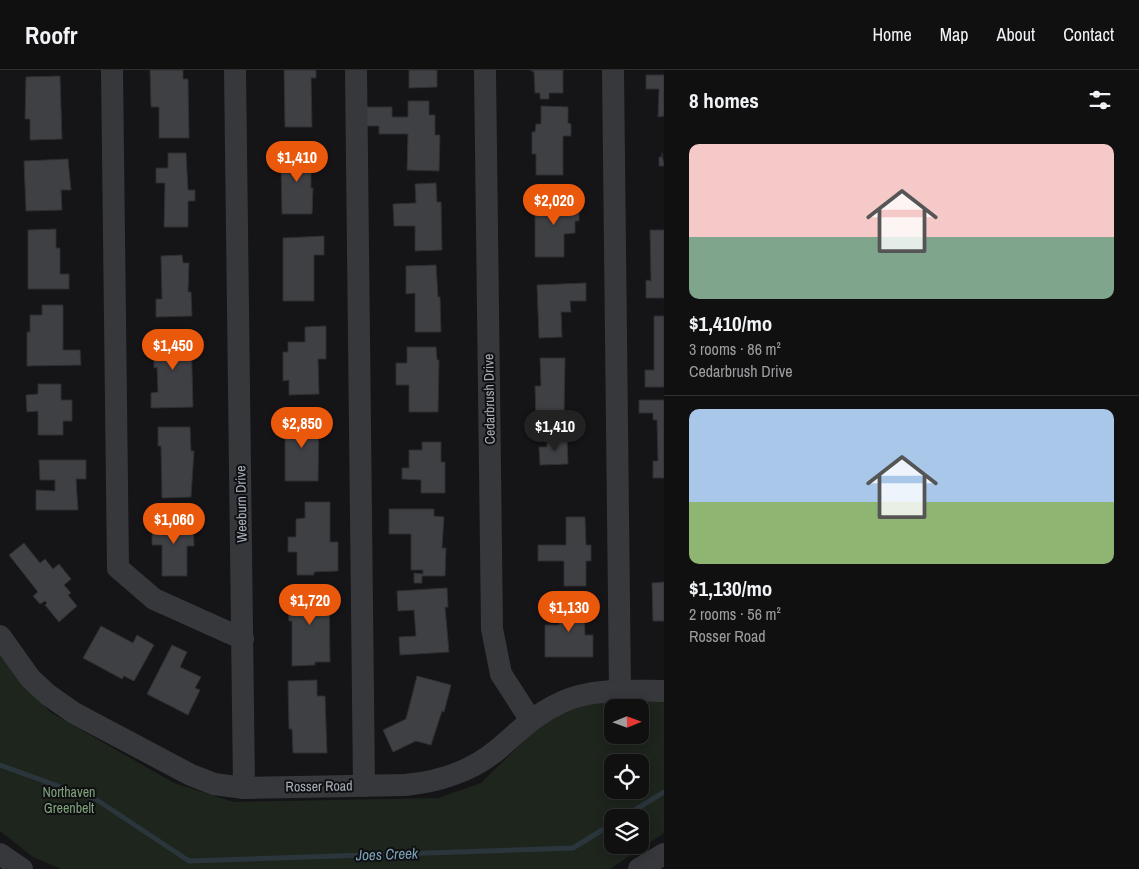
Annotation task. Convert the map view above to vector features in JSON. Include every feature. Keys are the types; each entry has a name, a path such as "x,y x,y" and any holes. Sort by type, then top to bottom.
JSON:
{"street":[{"path":"112,70 118,568 154,599 243,639"},
{"name":"Weeburn Drive","path":"235,70 244,788"},
{"path":"356,70 364,786"},
{"name":"Cedarbrush Drive","path":"485,70 492,629 501,674 530,719"},
{"path":"613,70 620,691"},
{"name":"Rosser Road","path":"0,636 30,678 47,694 74,713 191,775 214,784 244,788 364,786 431,782 456,774 496,751 530,719 563,701 592,694 620,691 664,691"},
{"path":"0,854 22,869"},
{"path":"639,869 664,854"}],"green space":[{"name":"Northaven Greenbelt","path":"0,655 50,712 174,783 234,802 438,798 481,783 543,722 590,701 604,701 604,744 649,744 649,702 664,702 664,833 649,843 649,809 604,809 604,854 632,854 610,869 61,869 33,857 0,831"}],"building":[{"path":"150,70 183,70 183,79 188,79 189,138 159,138 159,107 151,107"},
{"path":"284,70 316,70 316,78 311,78 312,127 285,127"},
{"path":"409,70 437,70 437,87 409,88"},
{"path":"530,70 563,70 563,93 549,93 549,99 540,99 540,93 535,93 534,72"},
{"path":"646,75 664,75 664,116 658,117 659,89 646,89"},
{"path":"60,76 62,139 30,140 30,119 25,119 26,77"},
{"path":"408,101 429,101 429,115 435,115 435,135 440,135 439,171 407,170 408,134 379,134 379,126 362,126 362,107 392,107 392,117 408,117"},
{"path":"541,106 568,107 568,123 571,124 571,136 563,136 563,175 536,175 536,154 532,154 532,132 535,132 536,124 541,124"},
{"path":"286,148 308,148 308,166 311,166 311,188 313,188 312,214 282,214 281,166 286,166"},
{"path":"168,153 186,153 188,190 195,190 195,201 188,201 188,227 164,227 165,183 156,183 156,168 168,168"},
{"path":"662,153 664,166 659,166 659,157 662,157"},
{"path":"68,159 71,190 61,190 62,210 26,211 24,161"},
{"path":"436,183 437,202 441,202 442,250 415,251 415,226 394,226 393,204 416,203 415,184"},
{"path":"535,201 579,201 579,221 575,221 575,233 564,234 564,257 535,257"},
{"path":"56,229 56,248 60,248 60,274 69,274 69,289 28,289 28,230"},
{"path":"650,230 664,230 664,298 646,298 646,280 651,281"},
{"path":"324,236 324,255 314,255 314,301 283,301 283,238"},
{"path":"182,255 183,263 189,263 188,292 191,292 192,316 156,317 156,299 162,299 161,256"},
{"path":"436,265 438,297 440,297 441,332 415,332 415,293 406,294 406,266"},
{"path":"586,283 586,301 570,301 571,312 561,312 562,337 539,338 537,285"},
{"path":"42,305 63,305 63,350 80,350 81,365 27,366 27,332 30,332 30,315 42,315"},
{"path":"654,316 664,316 664,387 645,387 645,370 654,370"},
{"path":"326,326 326,359 318,359 319,394 289,395 289,380 283,381 283,352 288,352 288,342 305,342 305,327"},
{"path":"167,333 191,333 193,407 151,408 151,393 158,392 157,367 154,368 154,337 167,337"},
{"path":"407,347 436,347 437,360 439,360 438,412 409,412 409,385 396,385 396,363 407,363"},
{"path":"540,358 565,358 564,417 536,418 535,386 541,386"},
{"path":"38,384 61,384 61,400 72,400 72,421 63,421 63,435 38,435 38,411 27,412 26,395 38,394"},
{"path":"639,400 664,400 664,478 653,478 653,461 658,461 657,420 653,420 653,413 639,413"},
{"path":"285,418 319,418 318,481 285,481"},
{"path":"158,427 190,427 191,451 194,451 191,497 162,498 161,446 158,446"},
{"path":"567,437 568,464 540,465 539,447 547,447 547,438"},
{"path":"422,442 441,442 441,462 445,462 445,493 421,493 421,480 402,479 402,468 409,468 409,450 422,450"},
{"path":"39,460 86,460 86,479 76,479 78,510 36,510 36,490 55,491 55,480 40,480"},
{"path":"305,502 330,502 330,542 338,542 338,571 314,572 314,575 297,575 297,552 288,552 288,537 296,537 296,519 305,518"},
{"path":"389,509 434,509 434,516 444,517 442,548 446,548 445,576 422,576 422,583 414,583 414,573 423,574 423,570 411,570 411,534 389,534"},
{"path":"566,517 585,517 586,545 591,545 591,561 586,561 586,586 564,586 564,561 538,561 538,545 566,545"},
{"path":"193,521 194,546 187,546 187,576 162,576 162,545 152,545 152,522"},
{"path":"24,543 40,563 45,559 53,569 59,564 71,579 64,585 71,593 68,595 77,606 59,622 45,605 47,603 45,601 40,604 33,596 38,592 9,555"},
{"path":"664,582 664,621 653,621 652,583"},
{"path":"447,588 448,607 445,607 449,652 400,655 399,637 416,636 414,610 398,611 397,591"},
{"path":"288,590 329,590 330,662 315,662 315,665 292,666 292,621 289,621"},
{"path":"559,600 584,600 585,635 593,635 593,657 545,657 545,625 559,625"},
{"path":"101,626 133,643 137,635 154,645 134,681 124,676 122,679 83,658"},
{"path":"172,645 187,652 180,667 201,677 195,688 200,690 188,715 147,694"},
{"path":"417,676 451,685 444,712 442,711 431,745 416,741 393,752 383,730 406,719"},
{"path":"317,680 317,696 325,696 327,753 293,753 292,729 289,729 288,681"}],"waterway":[{"name":"Joes Creek","path":"0,765 97,800 189,861 573,848 604,829"},
{"name":"Joes Creek","path":"637,809 664,792"}]}
